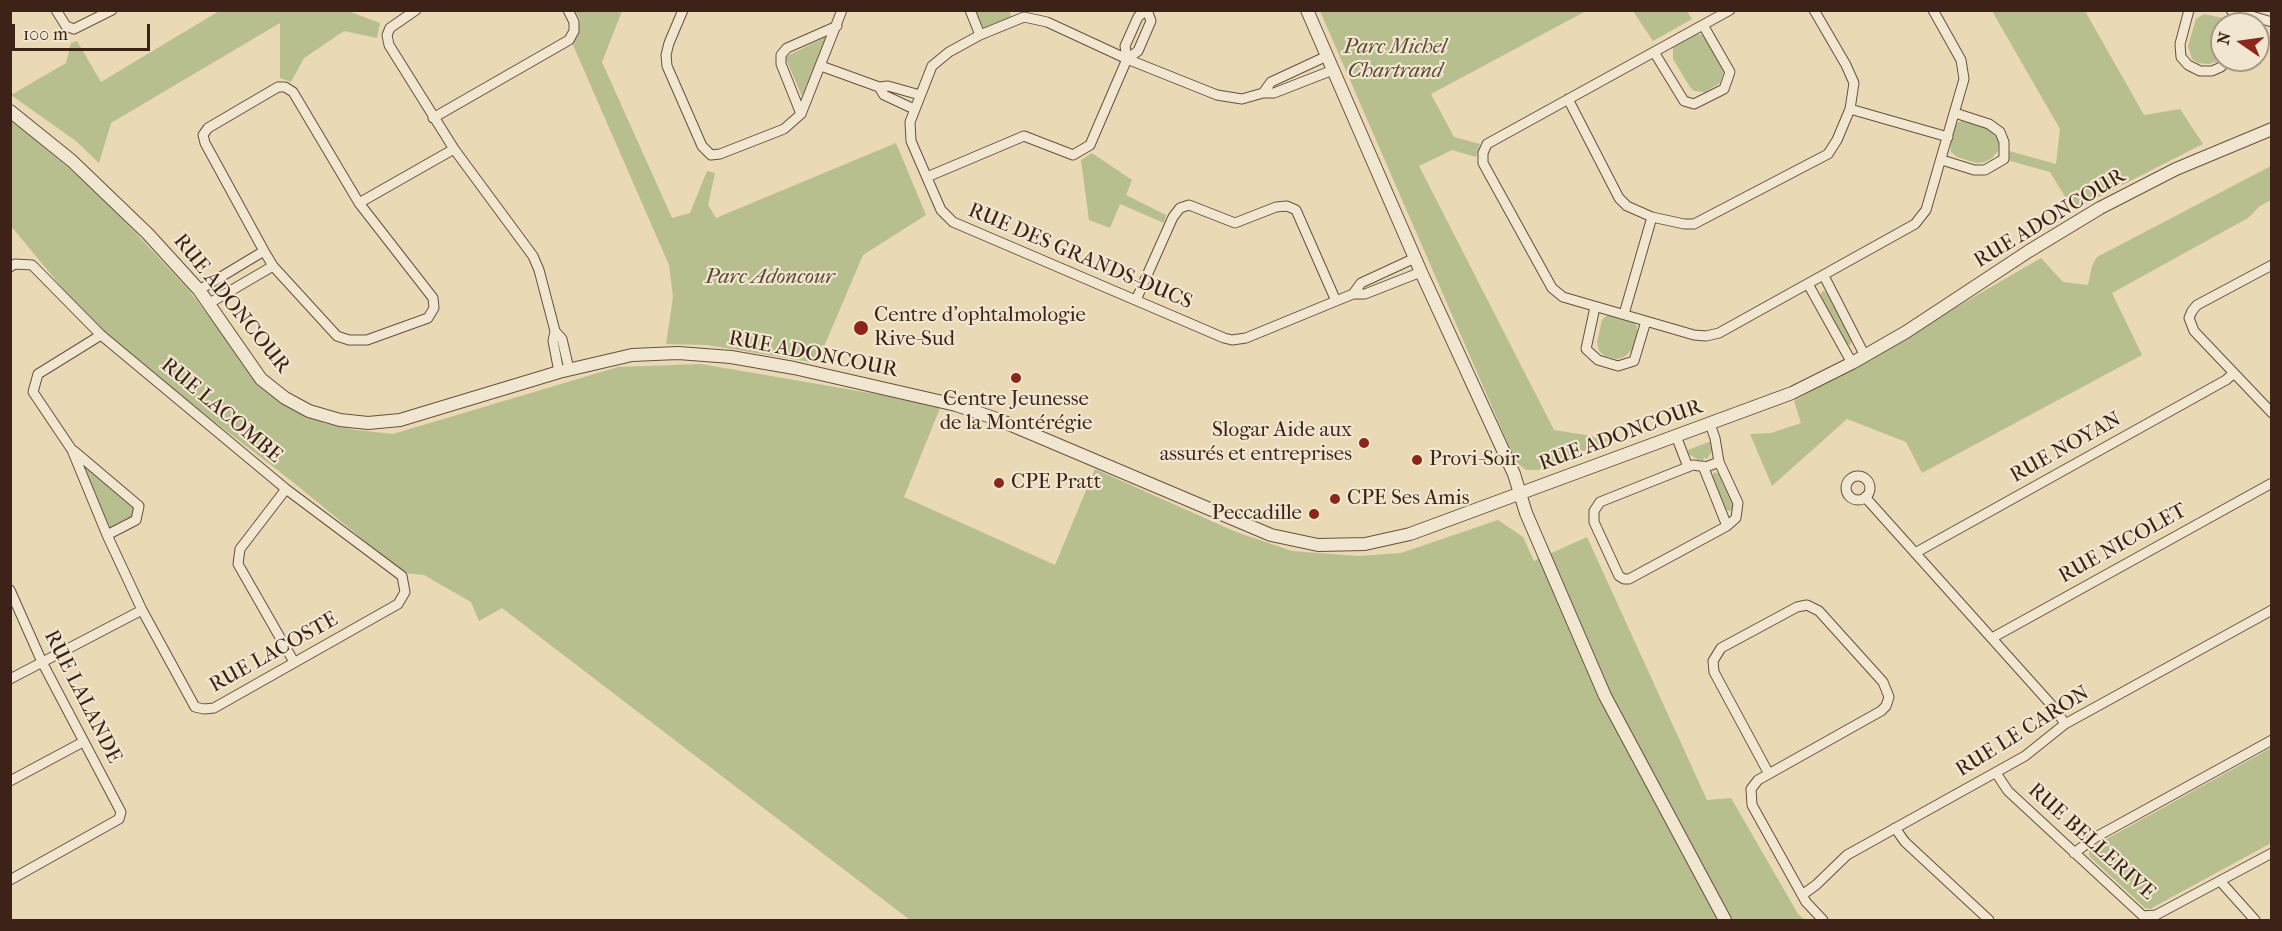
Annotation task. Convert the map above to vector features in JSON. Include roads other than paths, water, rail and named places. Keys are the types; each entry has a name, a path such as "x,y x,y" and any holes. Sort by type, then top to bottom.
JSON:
{"street":[{"path":"56,10 66,26 74,29 112,10"},
{"path":"416,10 394,23 387,35 389,45 454,149 533,255 555,331 553,341 564,370"},
{"path":"434,118 569,40 574,31 574,22 568,10"},
{"path":"683,10 669,43 666,55 667,66 702,146 711,155 720,154 784,129 801,114 842,10"},
{"path":"970,10 980,35"},
{"path":"1009,10 1013,21"},
{"path":"927,177 1024,136 1073,156 1090,146 1127,59 1138,51 1143,41 1151,21 1146,10 1138,17 1125,46 1127,59"},
{"path":"1307,10 1415,258 1514,474 1526,513 1609,705 1725,921"},
{"path":"1730,10 1487,144 1483,153 1483,163 1552,288 1563,297 1694,335 1712,334 1824,276 1915,224 1926,210 1964,79 1961,60 1933,10"},
{"path":"1568,99 1619,198 1626,206 1652,217 1694,224 1828,154 1837,140 1850,109 1854,83 1814,10"},
{"path":"2189,10 2180,44 2181,57 2188,65 2200,71 2210,71"},
{"path":"2234,11 2271,22"},
{"name":"RUE DES GRANDS-DUCS","path":"1333,70 1274,93 1263,93 1242,99 1217,95 1127,59 1041,20 1024,17 980,35 949,52 932,66 910,122 911,141 941,210 952,222 1232,340 1246,338 1353,294 1365,294 1422,272"},
{"path":"1654,52 1684,101 1694,104 1724,88 1730,72 1703,25"},
{"path":"801,114 781,64 782,55 788,48 837,26"},
{"name":"RUE DES GRANDS-DUCS","path":"1263,93 1271,82 1327,56"},
{"path":"821,66 879,87 888,86 920,95"},
{"path":"278,87 285,87 293,92 359,203 433,298 434,308 428,318 367,340 337,336 273,266 204,143 203,135 208,128 278,87"},
{"path":"879,87 884,95 914,110"},
{"path":"1850,109 1948,137"},
{"name":"RUE ADONCOUR","path":"10,111 72,161 148,234 199,290 261,379 285,398 309,411 340,420 368,423 400,420 564,370 632,355 678,353 712,355 795,368 956,405 997,418 1271,535 1318,545 1365,544 1410,534 1792,393 1865,356 1924,321 2037,246 2100,208 2176,169 2271,129"},
{"path":"1942,160 1974,170 1985,170 2004,159 2004,142 2000,132 1989,124 1955,113"},
{"path":"359,203 454,149"},
{"path":"1136,300 1173,217 1180,208 1189,205 1235,223 1276,207 1287,206 1296,210 1336,301"},
{"path":"1624,314 1652,217"},
{"path":"199,290 264,251"},
{"name":"RUE DES GRANDS-DUCS","path":"1353,294 1361,283 1415,258"},
{"name":"RUE LACOMBE","path":"10,267 15,264 32,265 101,334 286,489 402,576 405,592"},
{"path":"2271,265 2197,305 2189,318 2194,331 2271,413"},
{"path":"208,304 273,266"},
{"path":"1824,276 1865,356"},
{"path":"1808,284 1852,363"},
{"path":"1595,307 1586,349 1598,360 1618,366 1634,361 1646,321"},
{"name":"RUE LACOSTE","path":"101,334 38,374 33,392 72,450 107,535 142,610 195,707 214,708 398,604 405,592"},
{"name":"RUE NOYAN","path":"1915,553 2226,380 2234,373"},
{"path":"1710,424 1719,462 1738,507 1736,518 1727,526 1629,579 1624,579 1617,574 1594,522 1596,507 1606,498 1688,467 1719,462"},
{"path":"1676,436 1688,467"},
{"name":"RUE LACOSTE","path":"72,450 139,506 136,520 107,535"},
{"path":"1703,466 1727,526"},
{"name":"RUE NICOLET","path":"1992,638 2271,483"},
{"path":"286,489 240,549 238,564 294,662"},
{"path":"1866,497 2065,724"},
{"name":"RUE LALANDE","path":"10,590 42,662 121,812 119,819 10,880"},
{"path":"1770,774 1714,672 1713,661 1721,648 1797,607 1807,605 1819,611 1875,673 1886,687 1889,697 1886,706 1881,711 1753,785 1750,799 1802,895 1810,908 1823,921"},
{"path":"10,679 142,610"},
{"name":"RUE LE CARON","path":"1802,895 1816,885 1842,858 2025,756 2065,724 2271,610"},
{"path":"2074,853 2096,837 2271,740"},
{"path":"10,781 83,742"},
{"name":"RUE BELLERIVE","path":"1996,773 2008,791 2139,913 2147,917 2156,915 2220,881"},
{"path":"1895,828 1905,842 1989,921"},
{"path":"2254,921 2220,881 2271,853"}],"place":[{"name":"Centre d'ophtalmologie Rive-Sud","path":"861,328"},
{"name":"Centre Jeunesse de la Montérégie","path":"1016,378"},
{"name":"Slogar Aide aux assurés et entreprises","path":"1364,443"},
{"name":"Provi-Soir","path":"1417,460"},
{"name":"CPE Pratt","path":"999,483"},
{"name":"CPE Ses Amis","path":"1335,499"},
{"name":"Peccadille","path":"1314,514"}],"park label":[{"name":"Parc Michel Chartrand","path":"1395,60"},
{"name":"Parc Adoncour","path":"770,278"}]}
